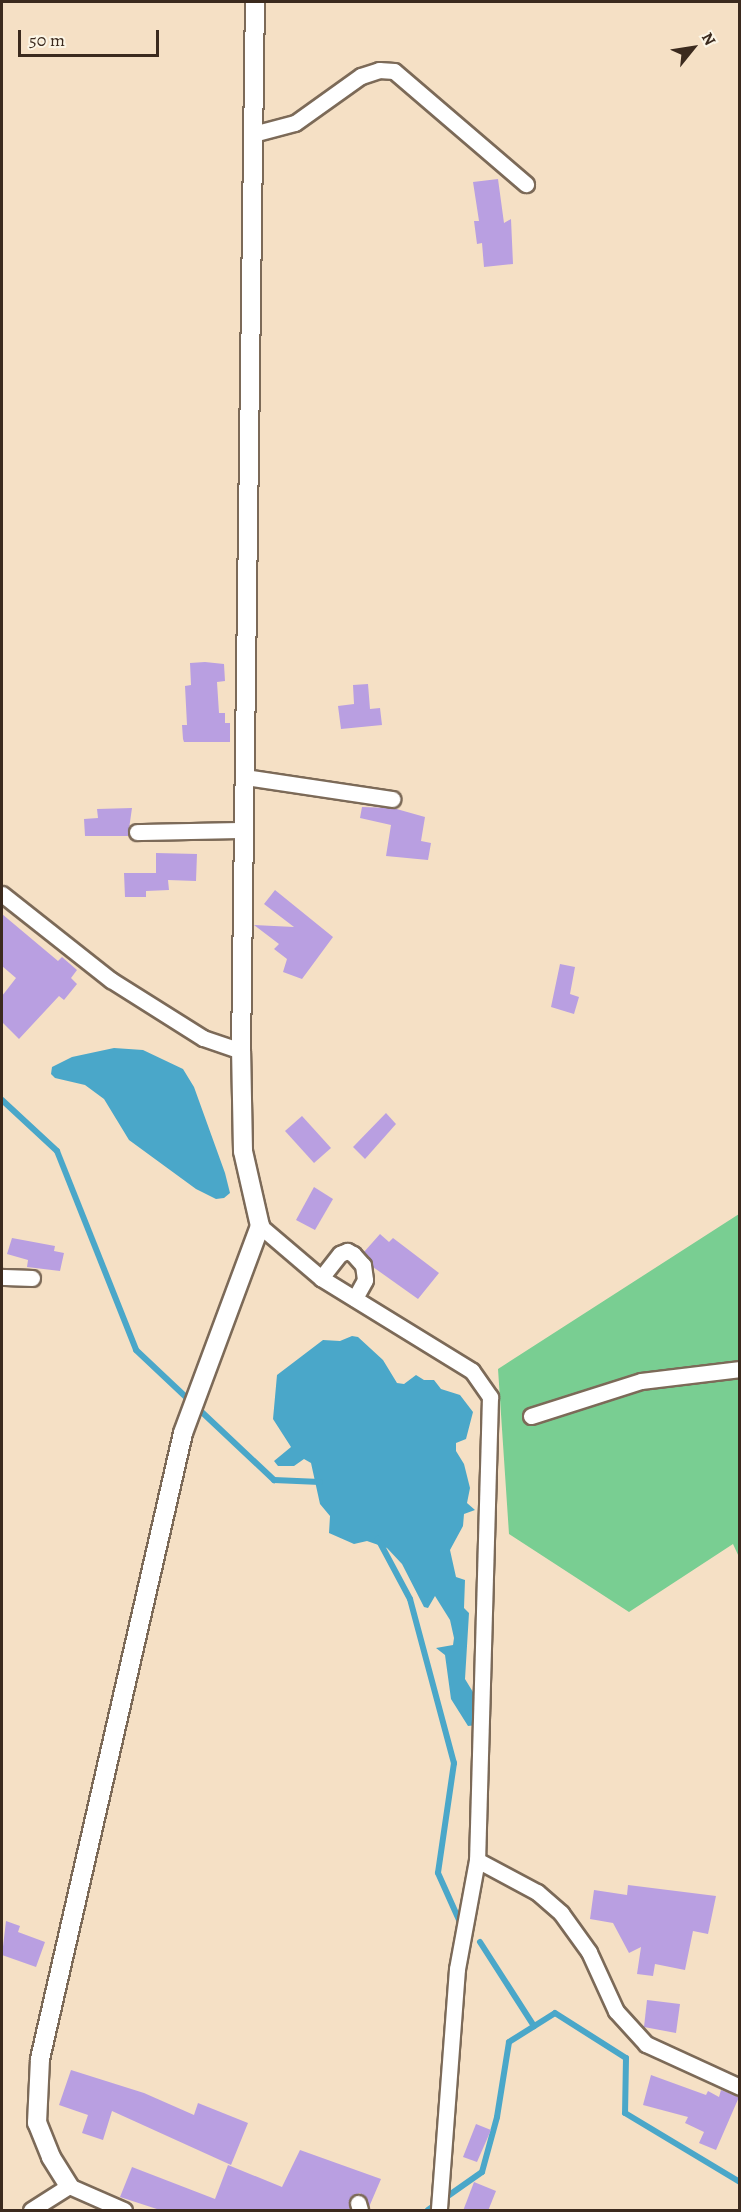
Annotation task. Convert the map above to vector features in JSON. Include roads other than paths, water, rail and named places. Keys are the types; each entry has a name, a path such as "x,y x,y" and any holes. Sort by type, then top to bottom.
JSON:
{"street":[{"path":"124,2211 69,2186 51,2157 37,2123 40,2059 195,1392 256,1233 243,1151 241,1051 255,2"},
{"path":"253,134 295,123 361,76 379,70 394,71 526,184"},
{"path":"244,777 392,799"},
{"path":"137,832 244,830"},
{"path":"2,894 111,980 203,1038 241,1051"},
{"path":"256,1233 321,1278 472,1371 490,1397 477,1860 457,1970 443,2191 439,2211"},
{"path":"321,1278 340,1254 346,1251 353,1254 363,1265 365,1280 356,1298"},
{"path":"2,1277 32,1278"},
{"path":"531,1416 641,1381 740,1369"},
{"path":"477,1860 537,1892 561,1913 589,1952 616,2011 646,2044 740,2087"},
{"path":"31,2211 69,2186"}],"water":[{"path":"114,1048 143,1050 183,1069 194,1087 225,1173 230,1193 224,1198 216,1199 196,1189 129,1140 104,1099 85,1085 55,1078 51,1074 52,1067 72,1057"},
{"path":"352,1336 358,1337 383,1360 397,1383 404,1384 416,1375 424,1380 434,1380 441,1389 460,1395 473,1412 466,1439 456,1443 456,1451 464,1464 470,1488 467,1503 475,1510 464,1514 463,1526 450,1550 456,1577 465,1580 464,1608 469,1613 465,1679 476,1697 477,1725 468,1726 451,1699 445,1655 436,1648 453,1645 454,1638 450,1620 435,1596 428,1608 424,1607 402,1564 387,1548 367,1541 354,1544 329,1533 330,1516 320,1504 311,1463 304,1459 294,1466 278,1466 274,1461 291,1447 273,1419 277,1375 323,1340 340,1341"}],"waterway":[{"path":"2,1100 57,1151 136,1350 274,1480 320,1482"},
{"path":"378,1539 410,1599 454,1763 438,1873 459,1920"},
{"path":"480,1942 534,2026"},
{"path":"428,2210 482,2172 497,2117 509,2042 555,2013 626,2058 625,2113 740,2182"}]}
